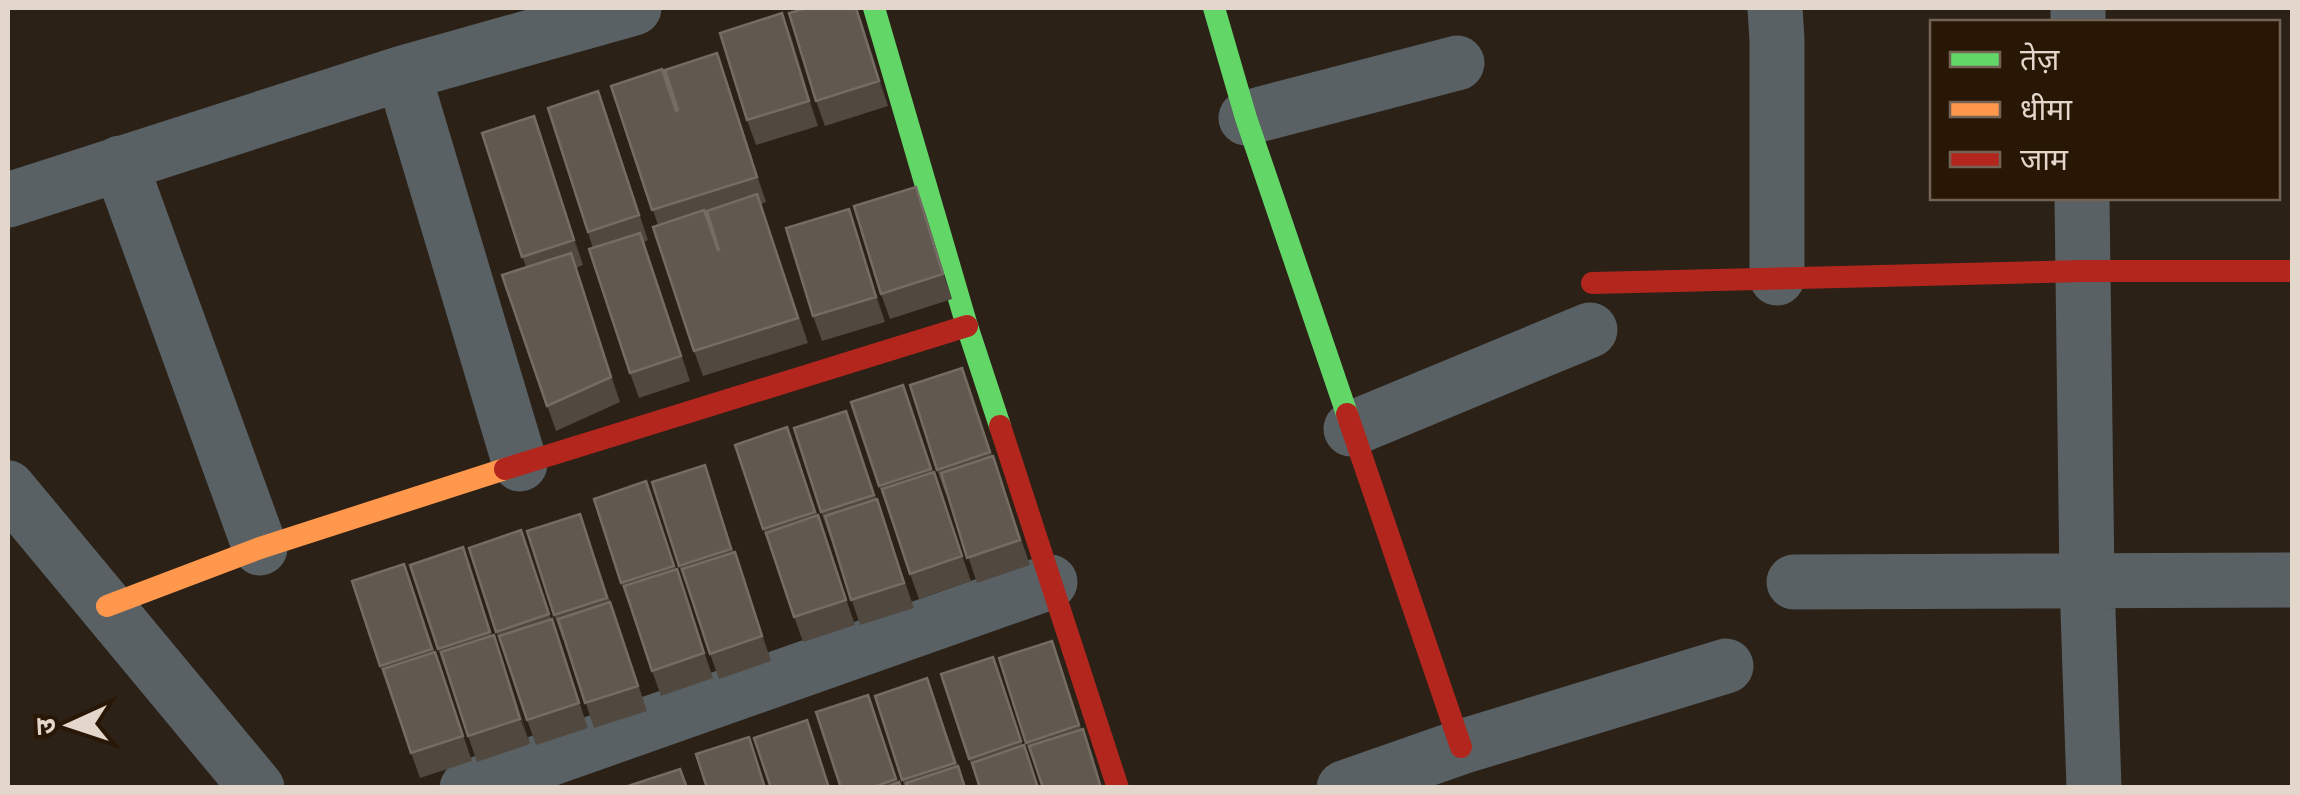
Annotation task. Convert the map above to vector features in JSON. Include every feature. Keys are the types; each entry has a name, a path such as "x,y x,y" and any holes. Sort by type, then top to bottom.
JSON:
{"street":[{"path":"8,200 403,73 634,8"},
{"path":"874,8 967,326 1118,788"},
{"path":"1214,8 1246,118 1461,747"},
{"path":"1775,8 1777,278"},
{"path":"1246,118 1457,63"},
{"path":"403,73 520,464"},
{"path":"120,162 260,548"},
{"path":"2082,200 2094,788"},
{"path":"1351,429 1591,307 1777,278 2292,271"},
{"path":"107,606 260,548 967,326"},
{"path":"8,488 256,788"},
{"path":"1794,582 2292,580"},
{"path":"467,788 1050,582"},
{"path":"1344,788 1461,747 1726,666"}],"building":[{"path":"807,8 856,8 879,81 816,101 789,13"},
{"path":"782,13 809,101 747,120 720,33"},
{"path":"717,53 757,177 652,210 611,86 662,69 676,111 665,70"},
{"path":"598,91 639,215 588,232 548,108"},
{"path":"534,116 574,240 522,257 482,133"},
{"path":"916,187 943,274 881,294 854,206"},
{"path":"757,194 798,318 694,351 653,227 704,210 719,250 707,211"},
{"path":"849,209 876,297 813,316 786,228"},
{"path":"640,233 681,356 630,373 589,249"},
{"path":"571,253 611,377 547,406 502,275"},
{"path":"962,368 990,452 937,470 910,385"},
{"path":"903,385 931,469 879,486 851,402"},
{"path":"846,411 874,495 821,512 794,428"},
{"path":"787,427 815,512 763,529 735,445"},
{"path":"993,456 1020,540 967,558 941,473"},
{"path":"705,465 731,549 679,566 652,482"},
{"path":"934,472 962,556 910,574 882,489"},
{"path":"646,481 674,566 621,583 594,499"},
{"path":"877,499 904,583 851,600 825,516"},
{"path":"580,514 607,598 554,615 527,531"},
{"path":"818,515 846,600 794,617 766,533"},
{"path":"521,530 549,614 496,632 469,548"},
{"path":"463,547 490,632 438,649 410,565"},
{"path":"735,552 762,636 710,654 682,569"},
{"path":"404,564 432,649 380,666 352,581"},
{"path":"677,569 704,653 652,671 624,586"},
{"path":"610,602 638,686 585,703 558,619"},
{"path":"552,619 579,703 527,720 499,636"},
{"path":"494,635 520,719 468,736 441,652"},
{"path":"1052,641 1079,725 1026,743 999,658"},
{"path":"435,652 463,736 411,753 383,669"},
{"path":"993,657 1021,741 969,759 941,674"},
{"path":"927,678 955,763 902,780 875,696"},
{"path":"868,695 896,779 871,788 841,788 816,712"},
{"path":"807,720 829,788 771,788 754,738"},
{"path":"1083,729 1101,788 1043,788 1029,746"},
{"path":"749,737 765,788 707,788 696,754"},
{"path":"1024,745 1038,788 980,788 972,763"},
{"path":"958,766 965,788 907,788 906,783"},
{"path":"680,769 687,788 628,786"}],"traffic: fast":[{"path":"874,8 1000,426"},
{"path":"1214,8 1246,118 1347,414"}],"traffic: slow":[{"path":"107,606 260,548 505,469"}],"traffic: jam":[{"path":"1592,283 2084,271 2292,271"},
{"path":"505,469 967,326"},
{"path":"1347,414 1461,747"},
{"path":"1000,426 1118,788"}]}
